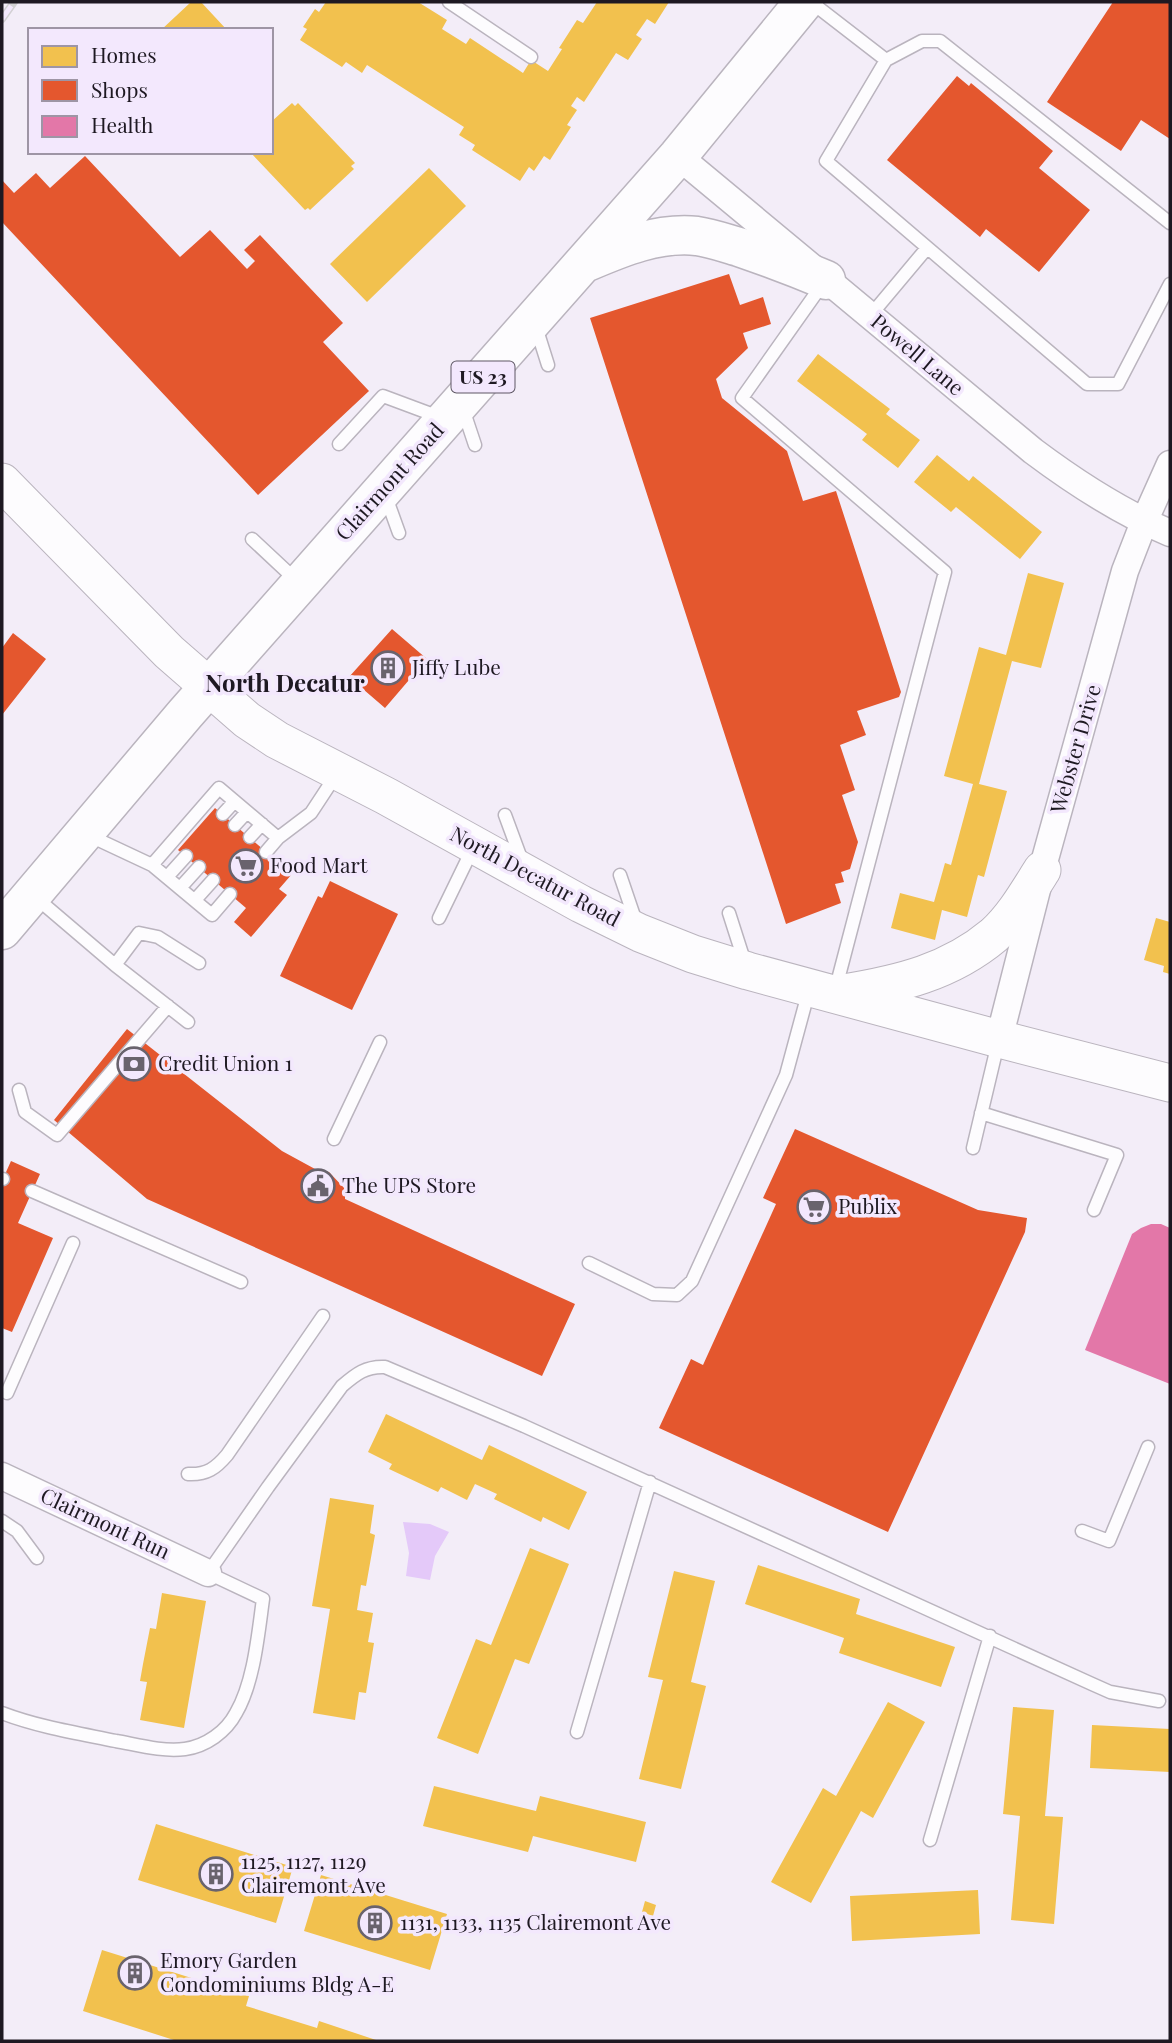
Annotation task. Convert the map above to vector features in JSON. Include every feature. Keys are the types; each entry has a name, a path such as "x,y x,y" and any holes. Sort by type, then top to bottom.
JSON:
{"main road":[{"name":"Clairmont Road","path":"2,930 185,714 677,156 804,2"},
{"path":"582,264 621,247 644,241 698,236 826,279"},
{"name":"North Decatur Road","path":"2,482 142,625 247,720 592,910 693,954 748,971 999,1040 1170,1083"},
{"path":"822,992 896,984 937,970 967,954 995,934 1015,911 1042,870"}],"street":[{"name":"Powell Lane","path":"677,156 1033,451 1107,503 1170,533"},
{"name":"Webster Drive","path":"999,1040 1042,870 1125,571 1170,464"},
{"name":"Clairmont Run","path":"2,1476 208,1573"}],"lane":[{"path":"449,2 531,57"},
{"path":"811,2 886,60"},
{"path":"1170,223 940,41 922,41 886,60 826,161 1087,384 1118,384 1170,284"},
{"path":"870,316 927,248"},
{"path":"589,1264 653,1294 677,1295 692,1281 786,1075 794,1039 822,992 945,572 742,398 826,279"},
{"path":"534,320 548,365"},
{"path":"339,444 383,396 453,410 475,445"},
{"path":"383,490 399,533"},
{"path":"252,539 300,584"},
{"path":"266,852 278,838 311,813 338,771"},
{"path":"152,865 219,788 278,838"},
{"path":"223,814 234,802"},
{"path":"235,825 247,812"},
{"path":"505,815 527,875"},
{"path":"250,837 262,824"},
{"path":"85,833 152,865 212,915 230,894"},
{"path":"439,918 475,845"},
{"path":"167,877 186,856"},
{"path":"180,888 198,867"},
{"path":"620,875 640,933"},
{"path":"195,900 213,880"},
{"path":"32,895 188,1022"},
{"path":"729,913 748,971"},
{"path":"115,965 139,933 158,937 199,963"},
{"path":"19,1090 25,1112 57,1135 168,1006"},
{"path":"973,1148 999,1040"},
{"path":"334,1139 380,1042"},
{"path":"981,1113 1117,1155 1094,1210"},
{"path":"32,1192 242,1282"},
{"path":"8,1392 73,1243"},
{"path":"188,1474 200,1474 215,1468 228,1455 323,1316"},
{"path":"2,1713 41,1726 162,1749 184,1749 200,1745 227,1726 244,1696 254,1656 263,1599 208,1573 342,1386 353,1376 373,1366 385,1367 524,1426 1110,1692 1160,1701"},
{"path":"1082,1531 1109,1541 1148,1447"},
{"path":"577,1732 650,1482"},
{"path":"2,1521 17,1531 37,1558"},
{"path":"930,1840 989,1636"}],"shaded area":[{"path":"403,1522 430,1524 449,1532 435,1556 430,1580 406,1576 409,1553"}],"building: Homes":[{"path":"191,2 201,2 225,28 163,28"},
{"path":"326,2 418,2 447,20 442,29 466,44 470,38 523,73 531,60 548,71 577,20 583,23 597,2 669,2 655,24 647,19 636,35 642,39 628,60 616,53 584,102 577,97 571,106 577,110 567,125 571,127 550,160 544,156 534,171 529,167 520,181 472,150 475,145 459,135 464,127 367,65 362,73 346,62 342,67 300,40 307,29 303,27 315,9 319,12"},
{"path":"292,103 295,106 298,103 355,163 351,166 354,169 310,210 305,210 252,154 273,154 273,120"},
{"path":"429,168 466,206 367,302 330,264"},
{"path":"818,354 890,409 886,414 920,440 898,468 862,440 867,434 797,381"},
{"path":"937,455 969,481 973,476 1042,532 1020,559 956,507 951,512 914,482"},
{"path":"1028,573 1064,583 1041,668 1012,661 979,784 1007,791 984,877 978,875 967,917 942,910 935,940 891,928 900,893 934,902 945,863 951,865 973,784 944,776 979,647 1006,655"},
{"path":"1156,918 1170,922 1170,974 1163,972 1164,966 1144,960"},
{"path":"386,1414 482,1460 489,1445 587,1492 569,1530 543,1517 541,1522 494,1499 497,1494 475,1484 467,1500 441,1487 438,1492 389,1469 392,1464 368,1452"},
{"path":"330,1498 374,1505 370,1533 375,1535 366,1586 361,1585 357,1610 373,1613 368,1642 374,1643 366,1693 359,1692 355,1720 313,1713 330,1609 312,1606"},
{"path":"530,1548 569,1564 529,1664 515,1659 478,1754 437,1738 476,1639 491,1645"},
{"path":"758,1565 860,1599 856,1614 955,1647 941,1687 839,1653 844,1638 745,1604"},
{"path":"674,1571 715,1581 691,1682 706,1686 681,1789 639,1779 663,1680 648,1677"},
{"path":"162,1593 206,1601 184,1728 140,1720 147,1682 140,1681 150,1628 156,1629"},
{"path":"888,1702 925,1722 873,1818 861,1811 811,1903 771,1882 823,1788 836,1796"},
{"path":"1013,1707 1054,1710 1045,1816 1063,1817 1054,1924 1011,1920 1020,1816 1003,1814"},
{"path":"1092,1725 1170,1729 1170,1772 1090,1768"},
{"path":"434,1786 536,1811 540,1796 646,1822 636,1862 533,1836 528,1852 423,1826"},
{"name":"1125, 1127, 1129 Clairemont Ave","path":"156,1824 293,1867 276,1923 138,1880"},
{"name":"1131, 1133, 1135 Clairemont Ave","path":"321,1875 447,1914 430,1970 304,1931"},
{"path":"978,1890 980,1934 852,1941 850,1896"},
{"path":"645,1901 656,1905 653,1916 642,1912"},
{"name":"Emory Garden Condominiums Bldg A-E","path":"102,1950 249,1996 246,2006 317,2028 319,2021 379,2041 177,2041 83,2011"}],"building: Shops":[{"path":"1113,2 1170,2 1170,139 1141,120 1121,151 1047,102"},
{"path":"957,76 969,86 971,83 1053,151 1039,168 1090,210 1039,272 986,229 980,237 887,160"},
{"path":"85,156 180,257 210,230 247,269 255,261 244,250 260,235 343,323 323,342 369,391 258,495 2,222 2,180 14,193 36,173 50,188"},
{"path":"729,274 740,305 763,297 771,324 743,333 748,348 716,379 722,398 787,451 803,501 836,491 901,692 899,697 857,711 866,735 840,745 855,790 842,795 858,842 850,869 841,872 844,882 835,884 841,903 786,924 590,318"},
{"name":"Jiffy Lube","path":"392,629 427,659 385,708 349,677"},
{"path":"13,633 46,659 2,715 2,648"},
{"path":"215,808 292,874 279,889 287,895 251,937 234,922 246,908 178,850"},
{"path":"330,881 398,914 352,1010 280,976 318,896 322,898"},
{"path":"127,1029 282,1151 315,1169 329,1172 345,1189 345,1199 575,1304 542,1376 147,1199 54,1120"},
{"path":"795,1129 978,1210 1027,1218 1025,1232 888,1532 659,1428 691,1359 703,1365 776,1204 763,1198"},
{"path":"11,1161 40,1174 18,1223 53,1238 12,1332 2,1328 2,1181"}],"building: Health":[{"path":"1151,1224 1170,1228 1170,1384 1085,1350 1132,1234"}],"railway":[{"path":"2,19 14,2"}],"place":[{"name":"Jiffy Lube","path":"388,668"},
{"name":"Food Mart","path":"246,866"},
{"name":"Credit Union 1","path":"134,1064"},
{"name":"The UPS Store","path":"318,1186"},
{"name":"Publix","path":"814,1207"},
{"name":"1125, 1127, 1129 Clairemont Ave","path":"216,1874"},
{"name":"1131, 1133, 1135 Clairemont Ave","path":"375,1923"},
{"name":"Emory Garden Condominiums Bldg A-E","path":"135,1973"}],"district":[{"name":"North Decatur","path":"285,684"}]}
